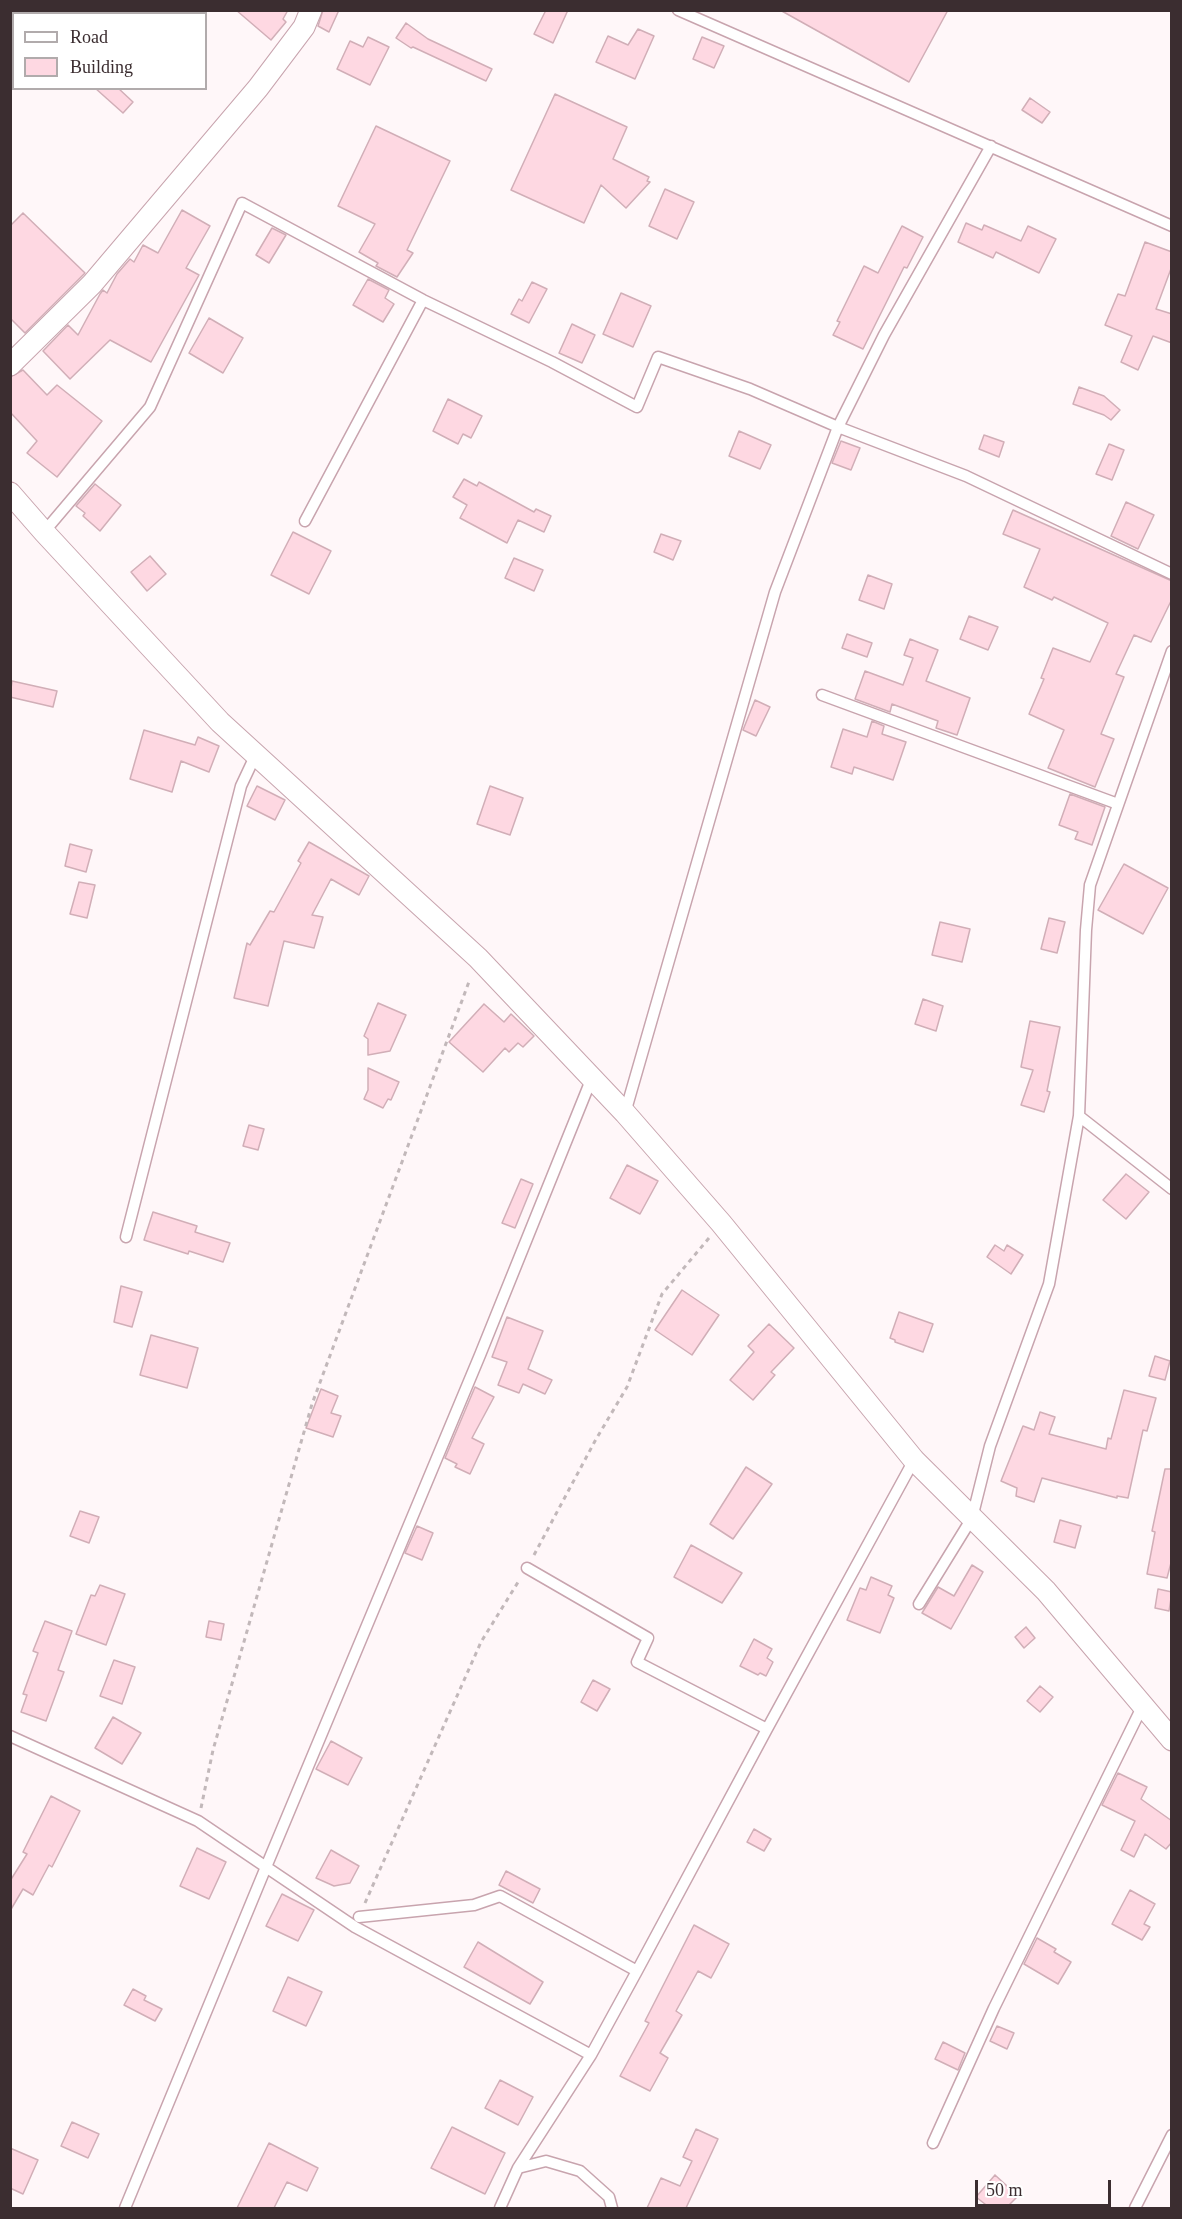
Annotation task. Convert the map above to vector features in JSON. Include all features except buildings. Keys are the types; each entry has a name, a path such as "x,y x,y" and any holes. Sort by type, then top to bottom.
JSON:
{"street":[{"path":"10,365 115,258 258,88 304,27 311,10"},
{"path":"10,493 220,722 478,957 591,1080 625,1113 721,1223 914,1460 1046,1591 1172,1740"}],"lane":[{"path":"678,10 1172,226"},
{"path":"625,1113 775,592 838,427 885,335 991,146"},
{"path":"44,532 150,407 242,203 423,300 552,362 637,407 658,357 750,389 838,427 966,476 1172,573"},
{"path":"305,521 423,300"},
{"path":"919,1604 972,1518 990,1446 1049,1284 1079,1116 1086,930 1090,885 1172,651"},
{"path":"822,695 1118,804"},
{"path":"126,1237 242,786 256,754"},
{"path":"125,2208 480,1355 591,1080"},
{"path":"1079,1116 1172,1189"},
{"path":"500,2208 518,2168 591,2055 914,1460"},
{"path":"527,1568 648,1638 637,1662 766,1729"},
{"path":"933,2143 994,2008 1143,1705"},
{"path":"11,1738 198,1821 355,1927 591,2055"},
{"path":"359,1917 474,1905 500,1896 637,1971"},
{"path":"1135,2208 1172,2135"},
{"path":"518,2168 546,2161 580,2171 609,2197 612,2208"}],"path":[{"path":"198,1821 213,1750 312,1404 478,957"}]}
